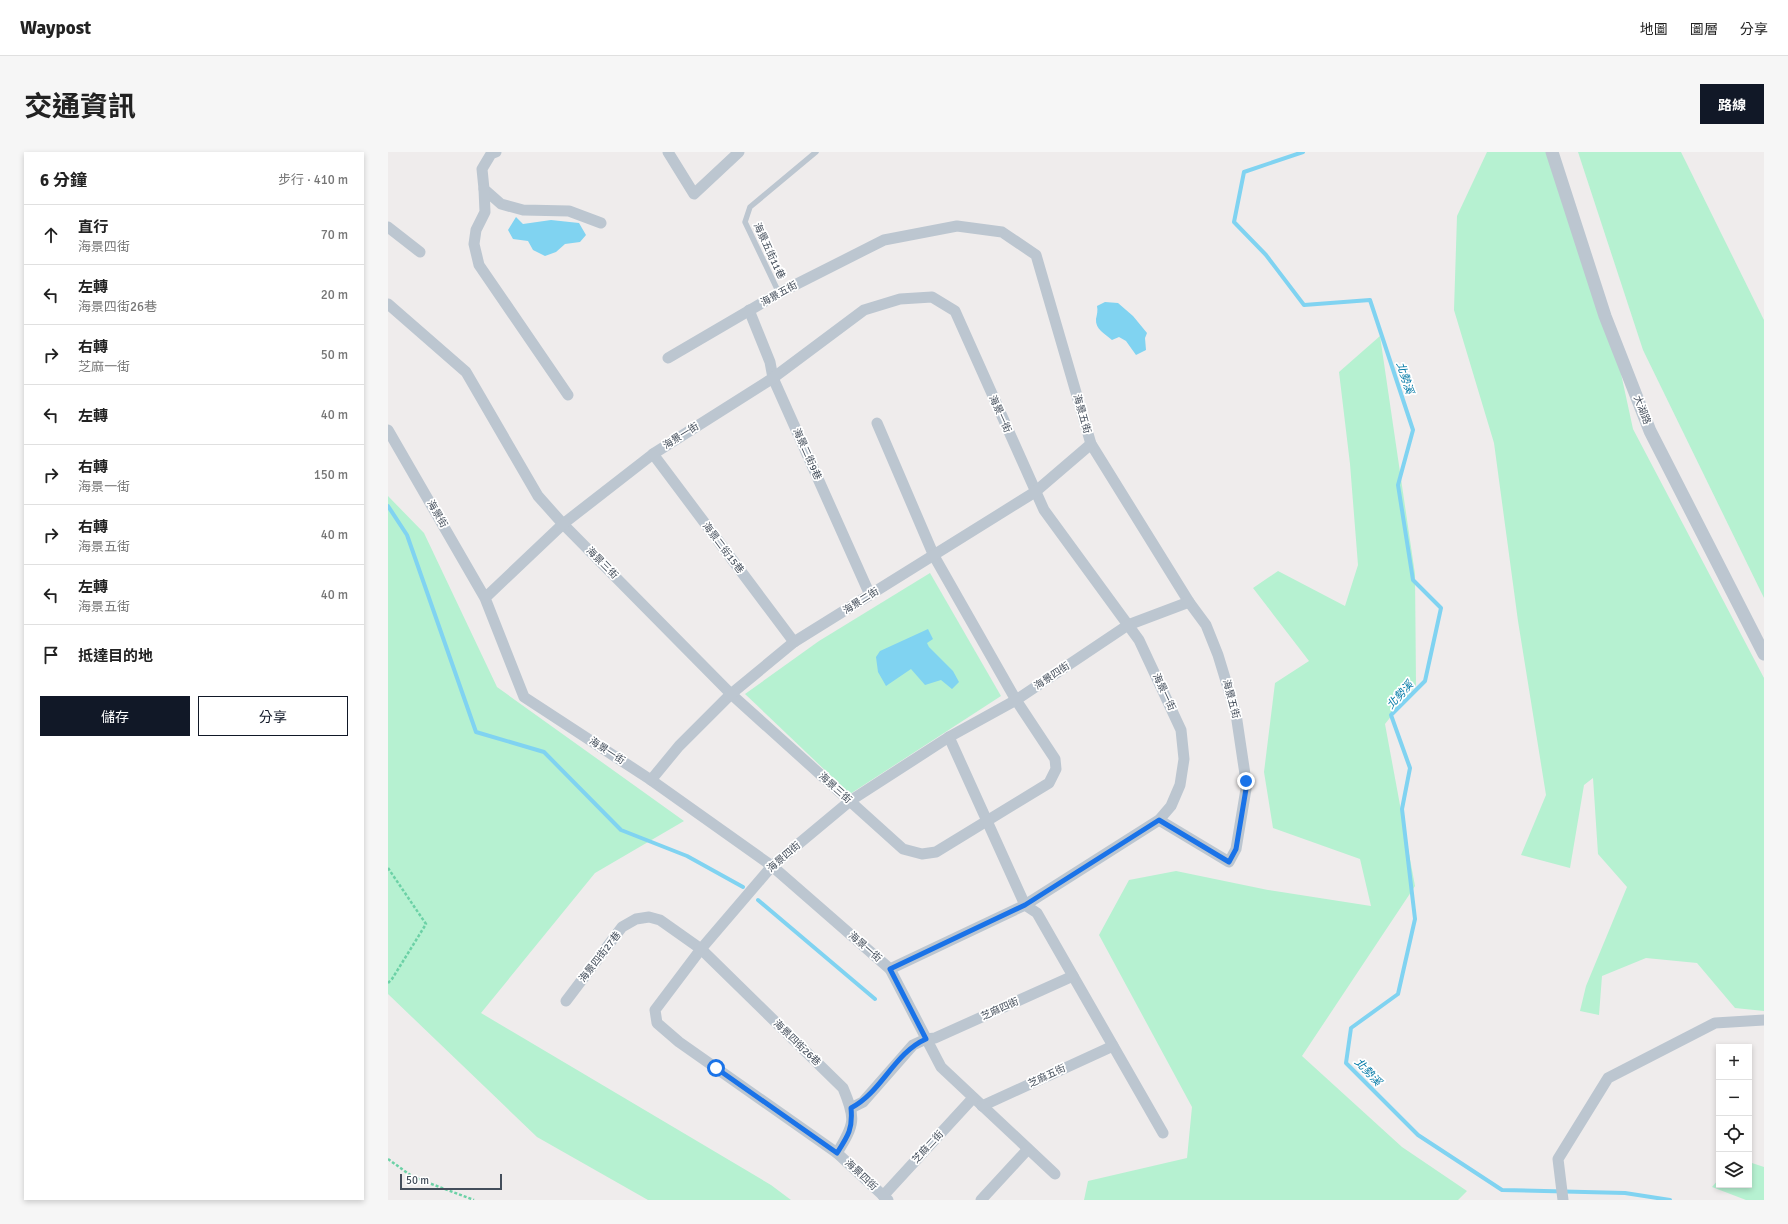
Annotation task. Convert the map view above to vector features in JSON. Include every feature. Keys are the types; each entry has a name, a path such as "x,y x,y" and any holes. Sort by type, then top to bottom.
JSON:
{"street":[{"path":"496,152 491,154 482,168 485,212 476,230 474,244 479,265 568,395"},
{"path":"668,152 694,194 739,152"},
{"name":"大湖路","path":"1552,152 1605,316 1650,431 1764,654"},
{"path":"484,189 501,204 524,210 569,211 601,223"},
{"name":"海景五街","path":"668,358 779,293 884,240 957,226 1002,232 1036,255 1091,444 1206,625 1218,655 1236,714 1246,789 1236,849 1229,862 1159,820"},
{"path":"388,227 420,252"},
{"name":"海景一街","path":"932,297 955,311 1044,510 1139,640 1181,730 1184,759 1180,785 1171,806 1159,820 1025,905 890,969 772,866 651,780 524,697 485,598 563,524 653,454 773,378 864,310 900,299 932,297"},
{"name":"海景三街","path":"388,304 466,372 538,496 563,524 731,694 903,849 922,854 936,852 987,819 1036,792 1049,783 1056,769 1055,759 1016,700 934,556 877,423"},
{"name":"海景二街9巷","path":"749,310 770,362 773,378 870,595"},
{"name":"海景街","path":"388,430 485,598"},
{"name":"海景二街","path":"651,780 679,746 731,694 794,642 1035,492 1091,444"},
{"name":"海景二街15巷","path":"653,454 794,642"},
{"name":"海景四街","path":"886,1198 837,1153 679,1042 657,1023 655,1010 701,949 772,866 850,801 949,737 1016,700 1128,625 1190,602"},
{"path":"949,737 1025,905 1037,914 1163,1133"},
{"name":"海景四街27巷","path":"566,1001 622,927 636,919 649,917 660,920 701,949"},
{"name":"海景四街26巷","path":"701,949 843,1088 851,1108 853,1123 849,1134 837,1153"},
{"path":"890,969 941,1068 1055,1174"},
{"name":"芝麻四街","path":"851,1108 863,1102 913,1045 926,1039 935,1038 1073,976"},
{"path":"1563,1200 1558,1159 1608,1078 1715,1023 1764,1020"},
{"name":"芝麻五街","path":"982,1106 1113,1046"},
{"name":"芝麻二街","path":"886,1198 973,1098"},
{"path":"981,1200 1028,1149"}],"lane":[{"name":"海景五街11巷","path":"779,293 745,222 750,207 816,152"}],"path":[{"path":"388,868 426,924 388,983"},
{"path":"388,1159 413,1176 474,1200"}],"green space":[{"path":"1487,152 1547,152 1620,369 1633,429 1764,678 1764,1011 1735,1008 1697,963 1646,958 1602,976 1599,1015 1580,1011 1586,986 1627,887 1598,854 1593,778 1584,785 1570,868 1521,855 1546,795 1518,621 1494,443 1454,310 1457,216"},
{"path":"1578,152 1681,152 1764,320 1764,598 1643,350"},
{"path":"1380,336 1415,574 1416,685 1385,724 1415,886 1302,1056 1402,1147 1467,1191 1458,1200 1084,1200 1088,1181 1187,1158 1192,1107 1099,935 1129,880 1176,871 1268,890 1371,906 1360,859 1273,828 1264,772 1275,683 1309,661 1253,588 1278,571 1345,606 1358,565 1350,464 1339,372"},
{"path":"388,496 424,533 497,687 684,821 595,873 481,1013 771,1185 791,1200 648,1200 537,1137 388,994"},
{"path":"930,573 1001,696 850,794 745,694 819,641"},
{"path":"1752,1163 1764,1167 1764,1200 1746,1200 1712,1187 1716,1182 1716,1188 1752,1188"}],"water":[{"path":"516,217 523,224 551,220 579,223 586,235 580,242 565,244 556,252 545,256 533,250 528,241 513,239 508,230"},
{"path":"1105,302 1118,303 1133,316 1147,333 1145,338 1146,350 1136,355 1126,341 1119,337 1112,340 1097,326 1097,306"},
{"path":"928,629 933,639 927,643 929,647 953,671 959,682 952,689 941,680 925,685 911,669 886,686 878,672 876,657 880,651"}],"waterway":[{"name":"北勢溪","path":"1303,152 1244,172 1234,222 1266,255 1304,305 1370,300 1413,430 1398,485 1413,580 1441,608 1425,681 1391,715 1410,768 1402,809 1415,919 1398,994 1351,1028 1346,1063 1418,1135 1502,1190 1625,1193 1670,1200"},
{"path":"388,506 407,535 476,732 544,752 621,830 687,856 743,887"},
{"path":"758,900 875,999"}],"route":[{"path":"716,1068 837,1153 849,1134 853,1123 851,1108 863,1102 913,1045 926,1039 890,969 1025,905 1121,846 1159,820 1229,862 1236,849 1246,781"}]}
